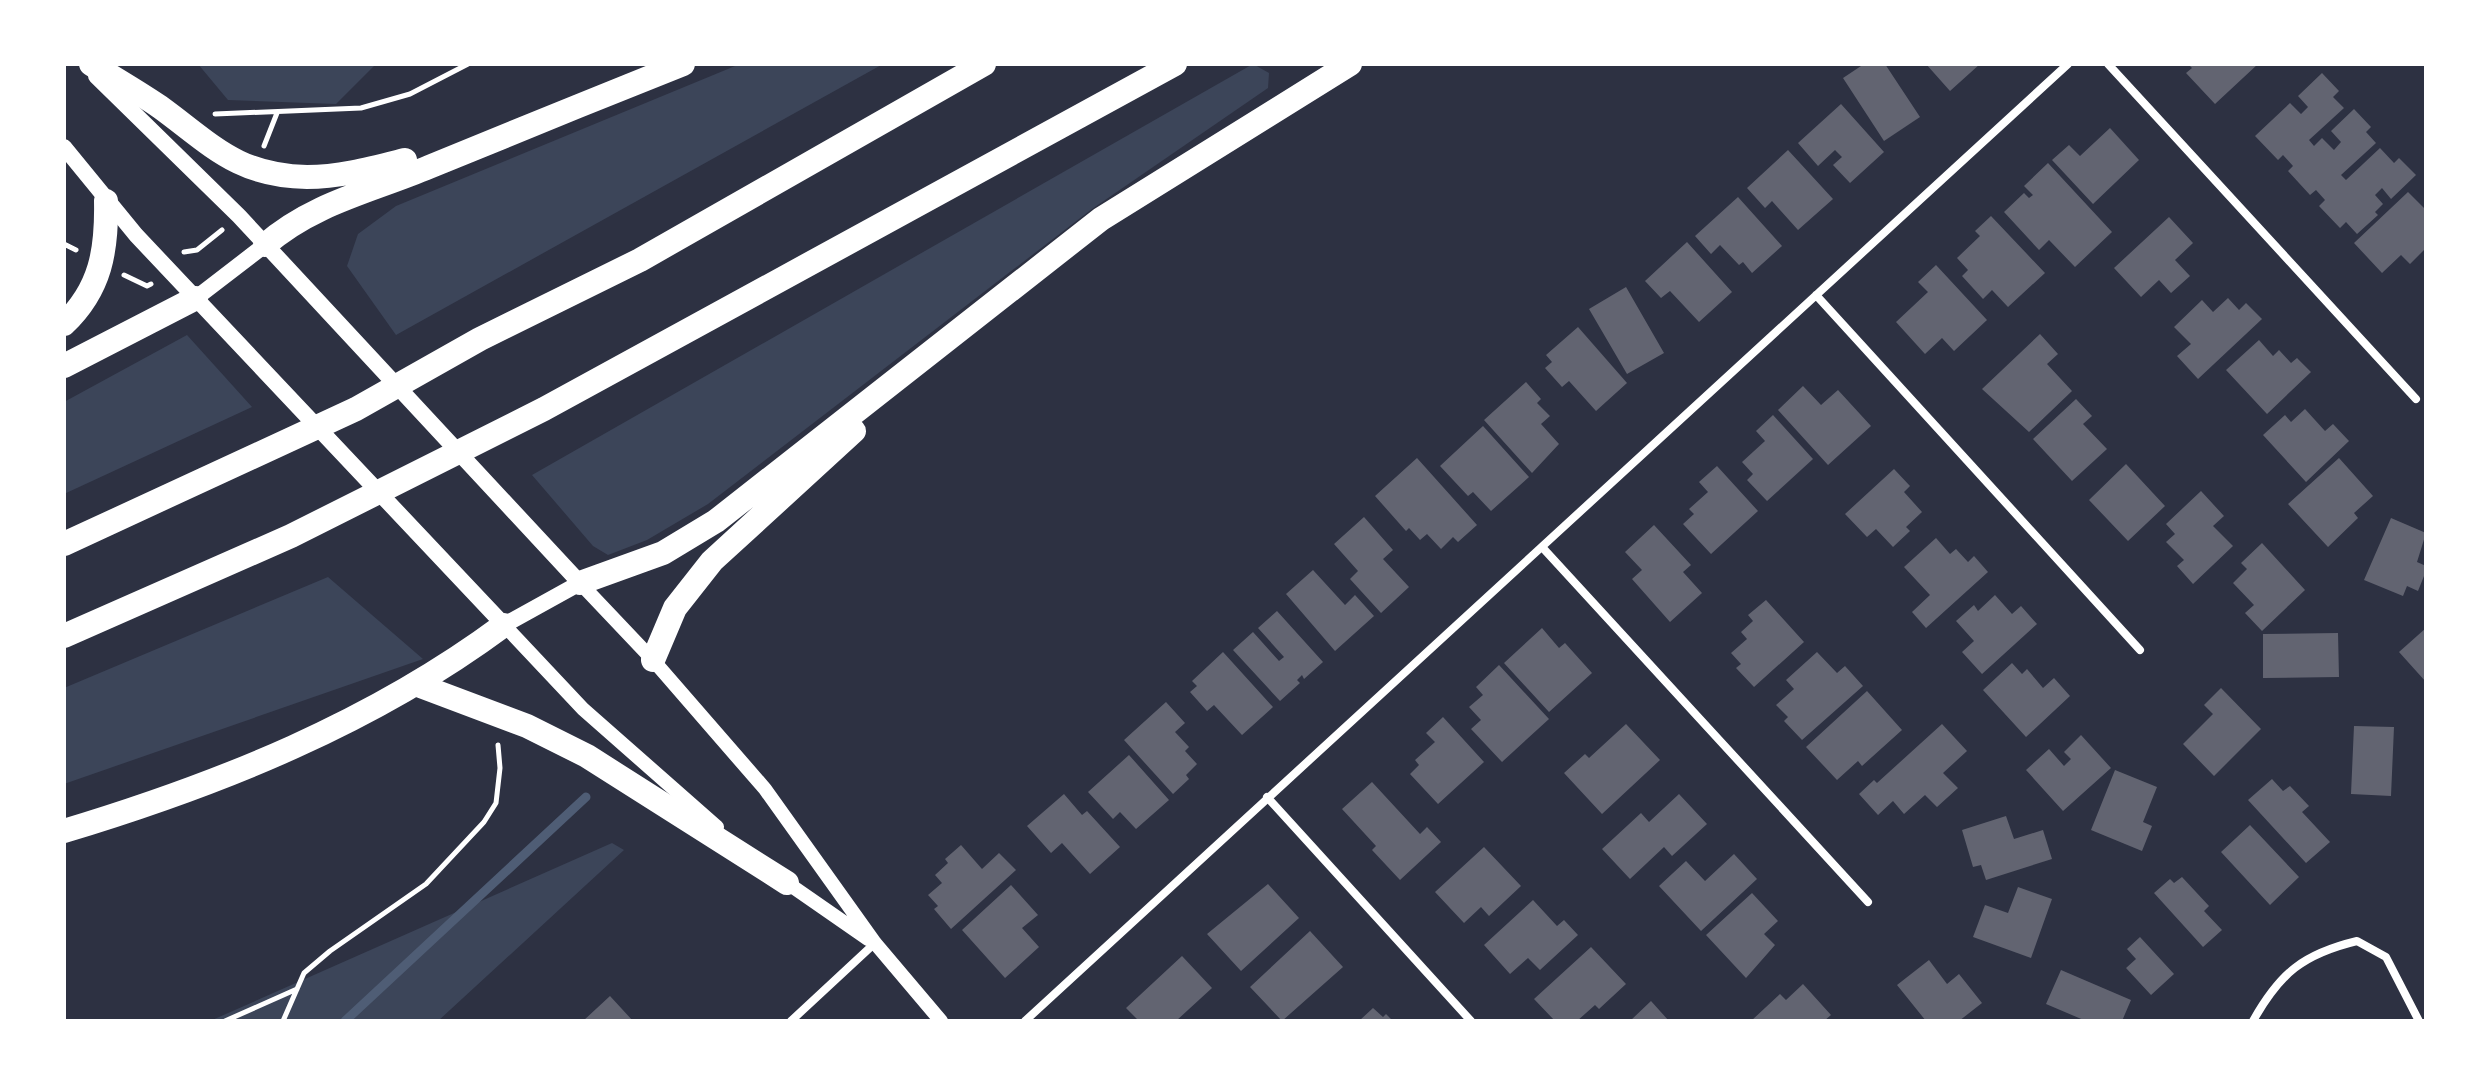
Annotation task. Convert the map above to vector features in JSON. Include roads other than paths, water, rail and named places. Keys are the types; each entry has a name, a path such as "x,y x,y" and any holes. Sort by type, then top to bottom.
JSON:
{"highway":[{"path":"91,64 161,108 222,155 260,171 307,177 351,173 470,148"},
{"path":"265,245 285,227 363,189 427,168 683,64"},
{"path":"64,544 356,409 480,339 640,260 984,64"},
{"path":"64,636 291,536 544,409 1175,64"},
{"path":"580,583 663,553 716,521 1101,219 1350,64"},
{"path":"64,324 81,308 99,277 107,234 106,201"},
{"path":"64,366 196,298"},
{"path":"653,660 675,608 712,561 979,316"},
{"path":"64,831 249,767 325,734 418,685 504,625"},
{"path":"418,685 527,726 587,756 787,883"}],"main road":[{"path":"64,147 106,201 504,625 580,583 265,245 84,64"},
{"path":"196,298 265,245"}],"street":[{"path":"1025,1021 2068,64"},
{"path":"2108,64 2416,399"},
{"path":"1816,295 2140,650"},
{"path":"1542,547 1868,902"},
{"path":"580,583 653,660 765,789 875,943 941,1021"},
{"path":"504,625 627,751 787,883 875,943"},
{"path":"1267,797 1471,1021"},
{"path":"2253,1021 2273,988 2288,971 2307,959 2357,941 2386,957 2419,1021"},
{"path":"791,1021 875,943"}],"waterway":[{"path":"345,1021 586,797"}]}
